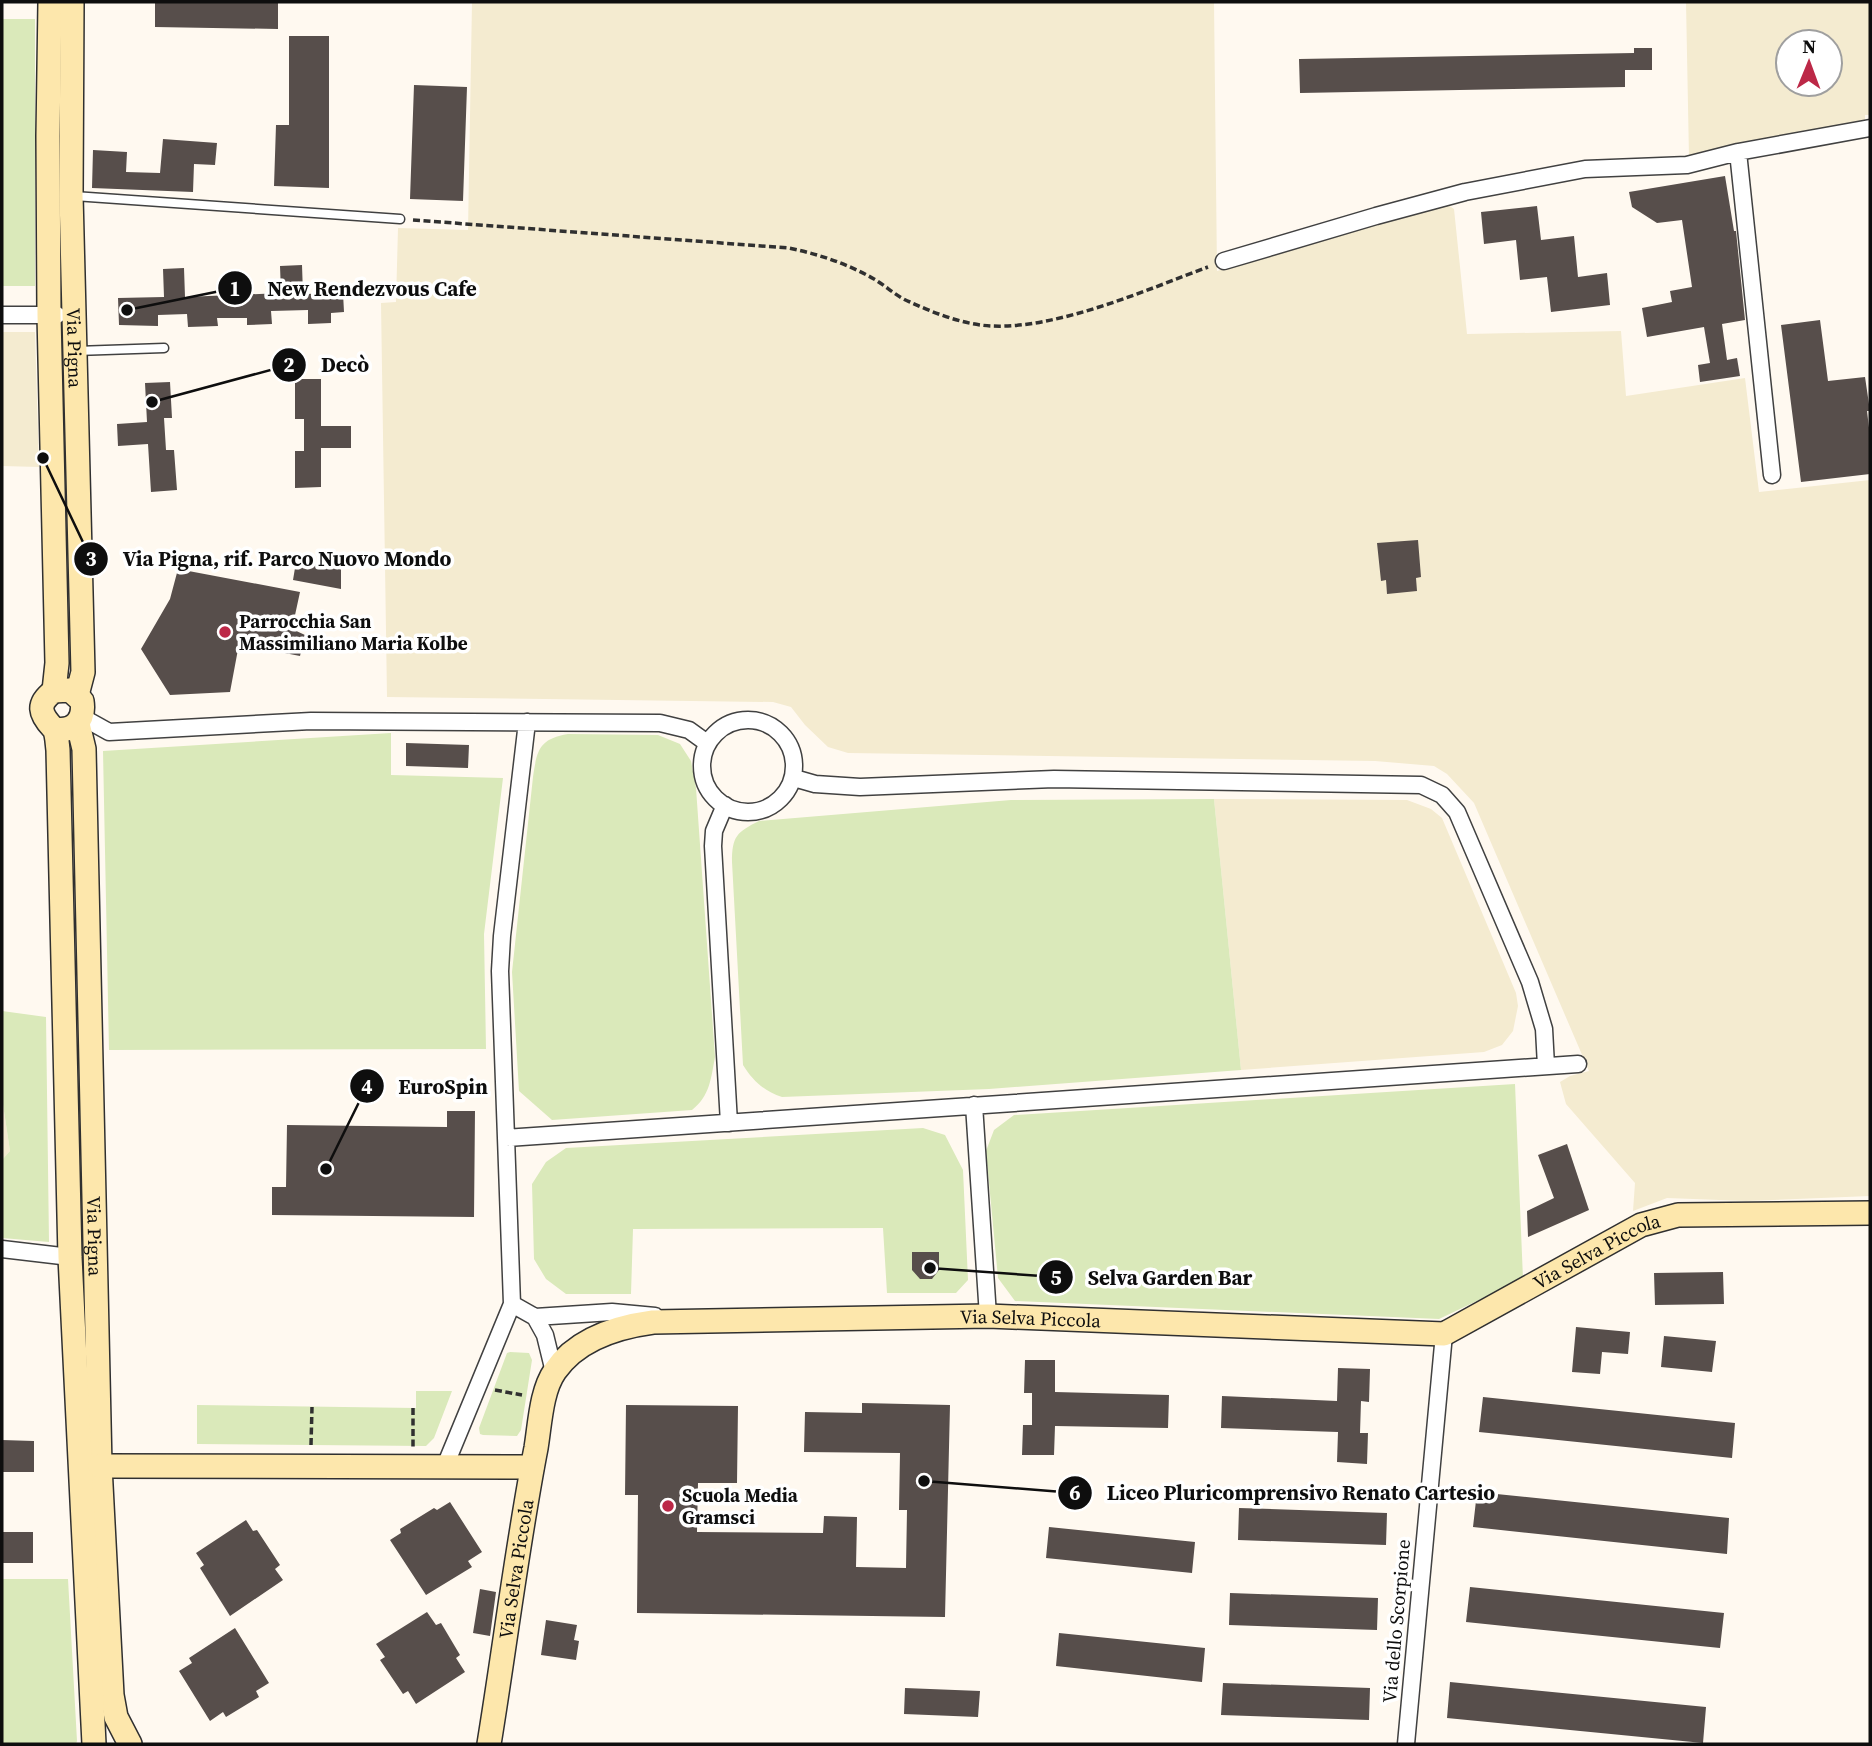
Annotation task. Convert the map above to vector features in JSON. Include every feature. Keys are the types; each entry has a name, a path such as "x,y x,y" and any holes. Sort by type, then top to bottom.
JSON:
{"main road":[{"path":"50,2 49,315 57,663 54,691 43,702 41,710 43,718 55,729 63,730 79,712 70,690 54,691"},
{"name":"Via Pigna","path":"72,2 71,195 83,672 79,712 84,749 100,1466 112,1695 116,1717 130,1744"},
{"path":"55,729 58,750 70,1257 94,1744"},
{"name":"Via Selva Piccola","path":"489,1744 545,1399 554,1372 579,1347 602,1334 625,1326 690,1321 988,1316 1444,1334 1621,1235 1660,1218 1678,1215 1870,1213"},
{"path":"100,1466 532,1466"},
{"path":"108,1744 130,1744"}],"street":[{"path":"1224,261 1465,192 1585,169 1687,165 1738,152 1870,128"},
{"path":"1738,152 1772,475"},
{"path":"2,315 74,315"},
{"path":"79,712 109,733 312,721 660,723 689,730 707,743"},
{"path":"754,719 765,722 781,732 792,748 794,778 779,801 762,810 740,811 725,805 710,791 703,777 702,760 707,743 718,730 734,721 754,719"},
{"path":"445,1466 512,1304 500,971 527,722"},
{"path":"794,778 815,784 860,787 1054,779 1420,785 1442,795 1457,812 1530,982 1544,1029 1546,1066"},
{"path":"725,805 714,831 713,846 729,1123"},
{"path":"506,1138 1578,1064"},
{"path":"974,1105 988,1316"},
{"path":"2,1249 70,1257"},
{"path":"512,1304 535,1317 545,1335 554,1372"},
{"path":"535,1317 612,1312 690,1321"},
{"name":"Via dello Scorpione","path":"1406,1744 1444,1334"}],"lane":[{"path":"71,195 400,219"},
{"path":"75,351 164,348"}],"path":[{"path":"400,219 789,248 818,254 873,278 907,302 958,320 992,326 1038,322 1113,303 1224,261"},
{"path":"478,1387 545,1399"},
{"path":"311,1446 312,1407"},
{"path":"413,1408 413,1447"}],"shaded area":[{"path":"472,2 1214,2 1217,271 1381,221 1448,205 1454,209 1467,334 1621,331 1626,396 1745,378 1759,492 1870,480 1870,1196 1746,1201 1667,1198 1633,1211 1635,1183 1566,1104 1560,1082 1589,1071 1474,803 1447,774 1434,766 1375,761 848,753 828,747 791,707 773,702 387,697 381,303 396,302 398,228 468,230"},
{"path":"1686,2 1870,2 1870,115 1865,115 1865,122 1689,158"},
{"path":"2,332 35,332 39,467 2,466"},
{"path":"1214,799 1407,800 1431,809 1442,818 1516,993 1518,1006 1513,1031 1502,1045 1484,1052 1241,1070"},
{"path":"2,1098 10,1151 2,1160"}],"green space":[{"path":"2,19 35,19 35,286 2,286"},
{"path":"391,733 391,775 503,778 484,934 486,1049 109,1050 103,751"},
{"path":"568,734 658,735 680,744 691,761 696,788 715,1057 706,1093 692,1110 552,1120 519,1091 512,972 533,777 541,747 551,739"},
{"path":"1214,799 1241,1070 989,1089 782,1097 760,1085 743,1065 732,853 737,836 759,821 1011,800"},
{"path":"2,1011 46,1017 49,1242 2,1238 2,1160 10,1151 2,1098"},
{"path":"1515,1084 1523,1279 1439,1319 1015,1301 998,1278 986,1151 994,1130 1014,1115"},
{"path":"923,1128 945,1135 963,1170 968,1280 956,1293 887,1293 883,1228 633,1229 631,1294 566,1294 546,1279 534,1259 532,1184 546,1162 566,1148"},
{"path":"507,1353 529,1353 532,1360 521,1430 517,1436 480,1434 479,1428"},
{"path":"416,1391 452,1391 434,1438 426,1446 197,1444 197,1405 416,1408"},
{"path":"2,1579 68,1579 76,1744 2,1744"}],"building":[{"path":"155,2 278,2 278,29 155,27"},
{"path":"289,36 329,36 329,188 274,186 276,125 289,125"},
{"path":"1634,48 1652,48 1652,70 1625,70 1625,87 1300,93 1299,59 1634,53"},
{"path":"414,85 467,87 463,201 410,199"},
{"path":"163,139 217,143 215,165 194,164 193,192 92,188 93,150 127,152 126,172 160,173"},
{"path":"1725,176 1736,231 1745,320 1722,324 1727,360 1737,358 1740,376 1700,382 1698,365 1710,363 1704,327 1647,337 1642,308 1672,302 1670,291 1692,287 1682,220 1657,223 1632,207 1629,192"},
{"path":"1537,206 1541,240 1574,236 1578,277 1607,273 1610,305 1551,312 1547,277 1520,280 1516,240 1484,244 1481,212"},
{"path":"302,265 303,294 343,293 344,312 331,313 331,323 308,324 308,310 271,311 272,324 247,325 247,318 217,318 218,326 188,327 187,314 158,315 158,326 119,325 118,298 164,297 163,269 184,268 185,297 281,293 280,266"},
{"path":"1820,320 1828,381 1865,377 1870,411 1867,411 1870,474 1801,482 1781,325"},
{"path":"295,379 321,379 321,426 351,426 351,448 321,448 321,487 295,488 295,451 304,451 304,419 295,419"},
{"path":"170,382 172,418 164,418 166,450 174,450 177,490 151,492 148,444 118,446 117,424 147,422 145,383"},
{"path":"1418,540 1421,577 1416,578 1417,591 1387,594 1386,580 1381,581 1377,543"},
{"path":"296,562 341,562 341,589 293,580"},
{"name":"Parrocchia San Massimiliano Maria Kolbe","path":"178,569 300,592 292,629 305,635 300,656 239,644 230,692 170,695 141,649 170,599"},
{"path":"406,743 469,745 468,768 406,766"},
{"path":"447,1111 475,1111 474,1217 272,1215 272,1187 286,1187 287,1125 447,1127"},
{"path":"1567,1144 1589,1210 1528,1237 1527,1211 1554,1198 1538,1155"},
{"path":"912,1252 939,1252 939,1270 932,1279 920,1279 912,1270"},
{"path":"1723,1272 1724,1304 1655,1305 1654,1273"},
{"path":"1576,1327 1630,1332 1628,1354 1602,1352 1600,1374 1572,1372"},
{"path":"1664,1336 1716,1341 1712,1372 1661,1367"},
{"path":"1025,1360 1055,1360 1055,1392 1169,1395 1168,1428 1055,1426 1054,1455 1022,1455 1023,1425 1032,1425 1032,1393 1024,1393"},
{"path":"1338,1368 1370,1369 1369,1402 1361,1401 1360,1433 1368,1433 1367,1464 1337,1462 1338,1432 1221,1428 1222,1396 1337,1401"},
{"path":"1483,1397 1735,1423 1732,1458 1479,1432"},
{"name":"Scuola Media Gramsci","path":"862,1403 950,1405 945,1617 637,1613 638,1495 625,1495 626,1405 738,1406 737,1483 698,1483 697,1532 823,1533 824,1516 857,1517 856,1567 906,1568 907,1510 899,1510 900,1453 804,1452 805,1412 862,1413"},
{"path":"2,1440 34,1441 34,1472 2,1472"},
{"path":"1477,1492 1729,1518 1727,1554 1473,1527"},
{"path":"450,1502 482,1552 468,1561 472,1567 426,1595 390,1540 401,1533 400,1529 434,1508 437,1510"},
{"path":"1239,1508 1387,1513 1386,1545 1238,1540"},
{"path":"246,1520 253,1531 257,1530 280,1565 275,1569 283,1580 230,1616 200,1568 204,1565 196,1553"},
{"path":"1049,1527 1195,1542 1192,1573 1046,1558"},
{"path":"2,1532 33,1532 33,1563 2,1563"},
{"path":"1470,1587 1724,1613 1720,1648 1466,1622"},
{"path":"480,1589 496,1592 490,1636 473,1633"},
{"path":"1230,1593 1378,1598 1377,1630 1229,1625"},
{"path":"427,1612 436,1625 441,1623 460,1655 456,1658 465,1672 416,1704 408,1691 403,1694 380,1660 385,1657 376,1644"},
{"path":"546,1620 577,1625 574,1640 579,1641 576,1660 541,1655"},
{"path":"235,1628 269,1683 256,1691 259,1697 226,1717 223,1712 210,1721 179,1671 192,1663 189,1658"},
{"path":"1059,1633 1205,1648 1202,1682 1056,1666"},
{"path":"1450,1682 1706,1707 1703,1743 1447,1718"},
{"path":"1223,1683 1370,1688 1369,1720 1221,1715"},
{"path":"905,1688 980,1691 978,1717 904,1714"}],"place":[{"name":"New Rendezvous Cafe","path":"127,310"},
{"name":"Decò","path":"152,402"},
{"name":"Via Pigna, rif. Parco Nuovo Mondo","path":"43,458"},
{"name":"Parrocchia San Massimiliano Maria Kolbe","path":"225,632"},
{"name":"EuroSpin","path":"326,1169"},
{"name":"Selva Garden Bar","path":"930,1268"},
{"name":"Liceo Pluricomprensivo Renato Cartesio","path":"924,1481"},
{"name":"Scuola Media Gramsci","path":"668,1506"}]}
